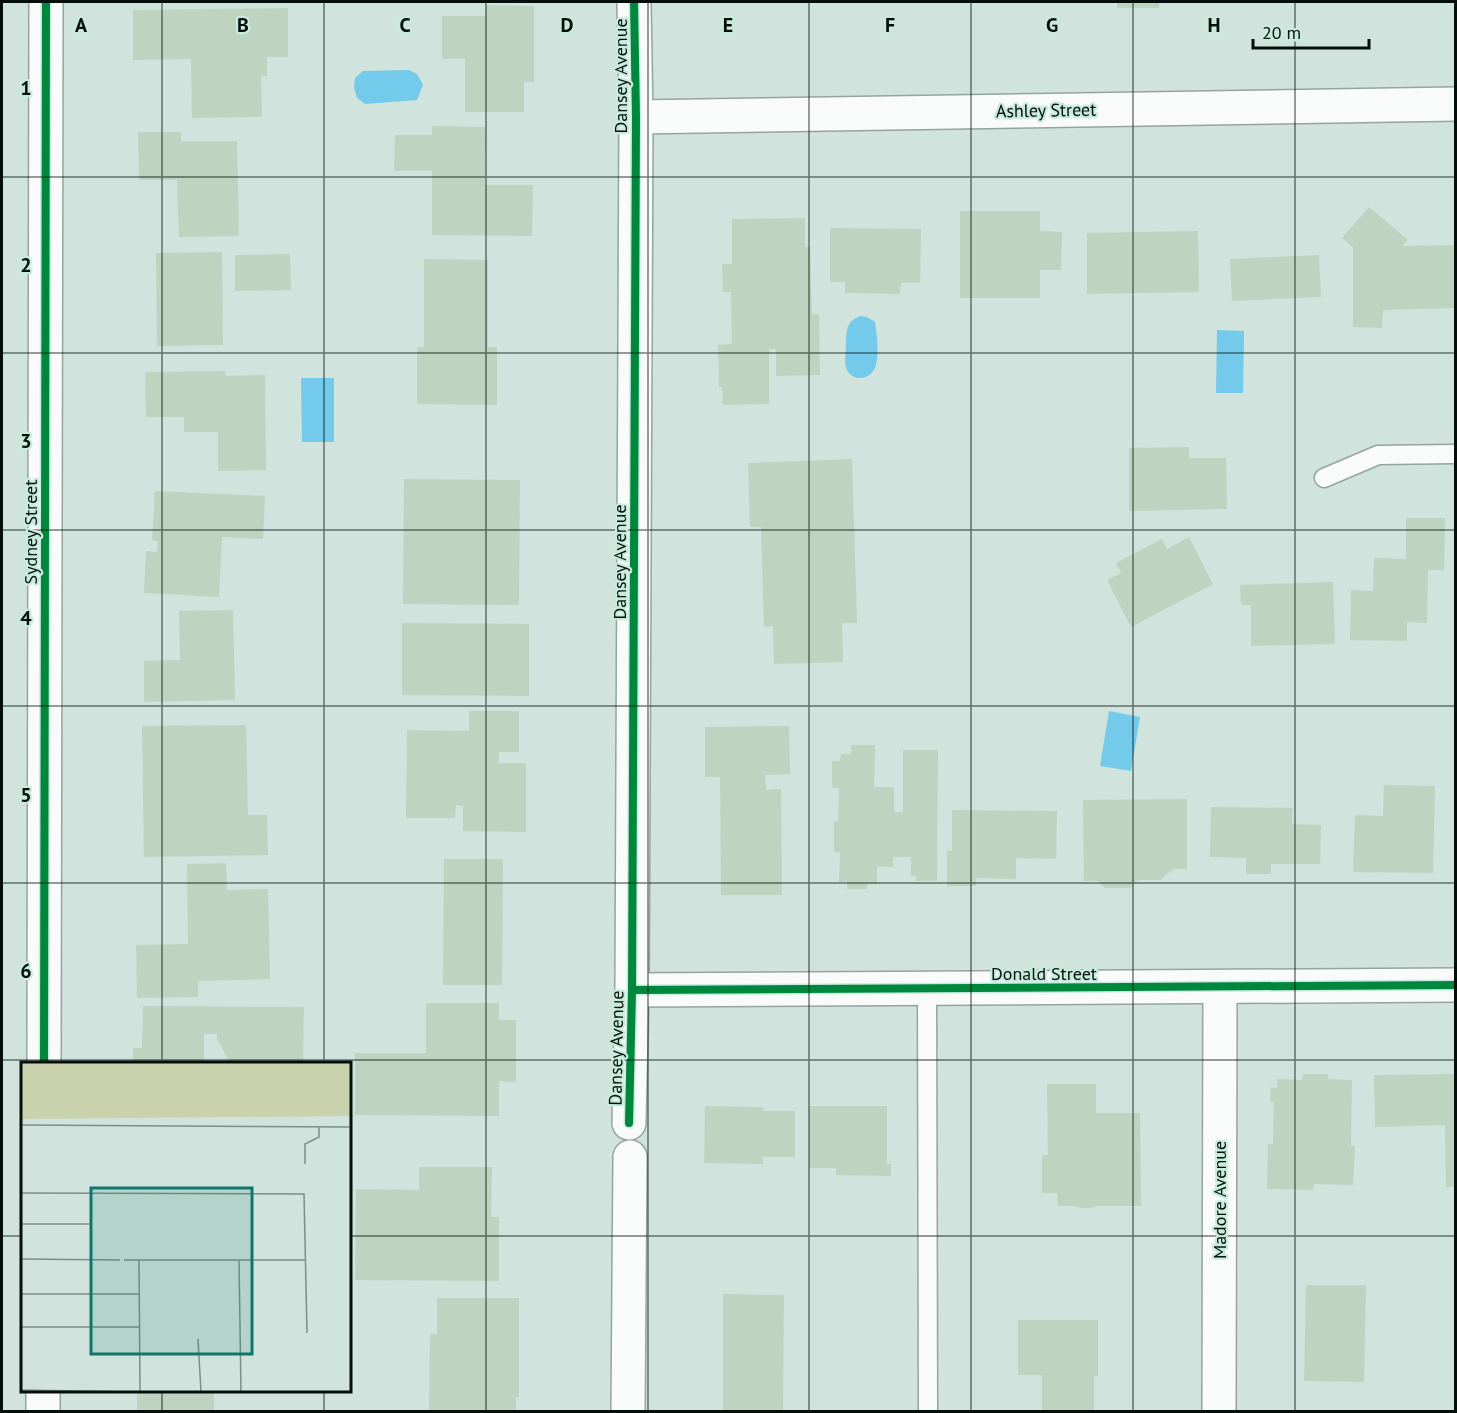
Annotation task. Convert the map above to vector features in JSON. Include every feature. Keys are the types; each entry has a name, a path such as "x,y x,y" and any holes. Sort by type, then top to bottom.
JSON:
{"street":[{"name":"Sydney Street","path":"44,1062 46,2"},
{"name":"Dansey Avenue","path":"629,1123 632,990 636,117 634,2"},
{"name":"Ashley Street","path":"636,117 1455,104"},
{"name":"Donald Street","path":"632,990 1455,985"},
{"name":"Madore Avenue","path":"1219,1412 1220,988"},
{"path":"628,1412 630,1157"},
{"path":"43,1392 43,1412"}],"lane":[{"path":"1324,478 1378,455 1455,454"},
{"path":"927,987 927,1412"}],"water":[{"path":"409,70 417,74 423,85 417,100 365,104 357,98 354,88 355,78 363,71"},
{"path":"860,316 875,322 878,350 874,370 866,377 856,378 848,372 845,361 848,326"},
{"path":"1217,330 1244,331 1243,393 1216,393"},
{"path":"301,378 334,378 334,442 302,442"},
{"path":"1109,711 1140,717 1131,771 1100,766"}],"building":[{"path":"1117,2 1159,2 1159,8 1117,8"},
{"path":"485,5 534,6 534,82 524,82 524,112 465,112 465,59 442,59 442,16 485,16"},
{"path":"288,8 288,57 267,57 267,76 261,76 262,117 192,118 191,59 133,60 133,10"},
{"path":"432,126 486,127 485,185 533,185 532,236 432,235 432,171 394,171 395,135 432,135"},
{"path":"138,132 181,132 181,141 237,141 239,236 179,237 177,180 139,180"},
{"path":"1369,207 1408,240 1402,246 1456,245 1456,308 1383,310 1382,328 1353,327 1353,247 1342,238"},
{"path":"960,211 1040,211 1040,231 1062,232 1061,270 1040,270 1040,298 960,298"},
{"path":"805,218 805,247 810,247 812,314 819,314 820,375 776,376 776,349 769,349 769,404 723,405 722,387 719,387 718,345 732,344 731,292 723,292 722,264 732,264 732,219"},
{"path":"830,228 921,229 920,283 901,283 900,294 845,293 845,282 830,282"},
{"path":"1198,231 1199,292 1087,294 1087,233"},
{"path":"222,252 223,345 157,346 156,253"},
{"path":"290,254 291,290 235,291 235,255"},
{"path":"1319,255 1321,297 1232,301 1230,259"},
{"path":"424,259 488,260 488,347 497,347 497,405 417,404 417,347 424,347"},
{"path":"225,371 226,376 265,375 266,470 218,471 218,432 184,432 184,417 146,417 145,372"},
{"path":"1189,447 1189,458 1226,458 1227,509 1129,511 1129,448"},
{"path":"852,459 857,623 842,623 843,662 774,664 773,626 764,627 761,527 750,527 748,463"},
{"path":"404,479 520,480 519,605 403,604"},
{"path":"155,491 265,496 263,539 222,537 219,597 144,593 146,551 157,552 158,541 152,540"},
{"path":"1406,518 1445,518 1444,570 1428,570 1427,623 1407,622 1407,641 1350,640 1351,590 1373,591 1374,558 1406,559"},
{"path":"1189,537 1213,584 1131,627 1107,580 1121,573 1116,563 1162,539 1167,549"},
{"path":"1333,582 1335,644 1251,646 1251,605 1241,605 1240,585"},
{"path":"233,610 235,700 144,702 144,661 180,660 179,611"},
{"path":"402,623 529,624 529,696 402,695"},
{"path":"469,711 519,711 519,752 499,752 499,763 526,763 526,832 463,831 463,806 456,805 455,818 406,818 407,730 469,731"},
{"path":"246,725 248,815 267,815 268,855 144,857 142,726"},
{"path":"789,726 790,774 765,775 766,790 781,789 782,895 721,895 720,777 705,777 705,727"},
{"path":"851,745 875,745 874,787 894,787 894,812 903,812 903,750 938,750 937,881 916,881 916,876 911,876 911,857 893,857 893,867 877,867 877,884 867,884 867,889 847,889 847,882 839,882 840,852 834,852 834,821 838,821 839,788 832,788 832,761 840,761 841,754 851,754"},
{"path":"1384,785 1435,786 1433,873 1353,872 1355,815 1383,816"},
{"path":"1187,799 1187,869 1173,869 1160,880 1138,880 1131,888 1105,888 1098,881 1084,881 1083,800"},
{"path":"1211,807 1293,808 1292,824 1321,825 1320,864 1271,864 1271,874 1246,874 1246,858 1210,857"},
{"path":"952,810 1057,811 1056,859 1016,858 1016,879 976,878 976,886 947,886 947,850 952,851"},
{"path":"444,859 503,859 502,985 443,985"},
{"path":"226,863 227,890 268,889 270,979 198,981 198,997 137,998 136,945 188,944 187,864"},
{"path":"426,1003 499,1003 499,1020 516,1020 516,1082 499,1081 499,1116 355,1115 355,1053 426,1053"},
{"path":"143,1006 304,1007 303,1062 230,1062 217,1039 217,1034 204,1034 204,1062 133,1062 133,1048 142,1048"},
{"path":"1303,1074 1328,1074 1328,1079 1352,1080 1351,1146 1355,1146 1353,1185 1314,1184 1313,1190 1267,1189 1268,1144 1273,1144 1274,1102 1270,1102 1271,1087 1277,1088 1277,1079 1302,1080"},
{"path":"1456,1074 1456,1187 1446,1187 1445,1125 1375,1127 1374,1075"},
{"path":"1047,1084 1096,1084 1096,1113 1140,1113 1141,1206 1080,1208 1058,1206 1057,1193 1042,1193 1042,1155 1048,1155"},
{"path":"705,1106 763,1107 763,1111 795,1111 795,1157 763,1157 763,1164 704,1163"},
{"path":"809,1106 887,1106 887,1164 891,1164 891,1176 836,1175 836,1168 809,1168"},
{"path":"419,1167 492,1167 491,1217 499,1217 499,1281 355,1280 356,1189 419,1190"},
{"path":"1306,1285 1366,1285 1364,1382 1304,1381"},
{"path":"723,1294 784,1295 783,1412 723,1412"},
{"path":"437,1298 519,1298 519,1397 516,1397 516,1412 429,1412 430,1334 437,1334"},
{"path":"1018,1320 1098,1320 1098,1376 1094,1376 1094,1412 1042,1412 1042,1375 1018,1375"},
{"path":"137,1392 214,1392 214,1412 137,1412"}],"cycle path":[{"path":"44,1062 46,2"},
{"path":"629,1123 632,990 636,117 634,2"},
{"path":"632,990 1456,985"}]}
